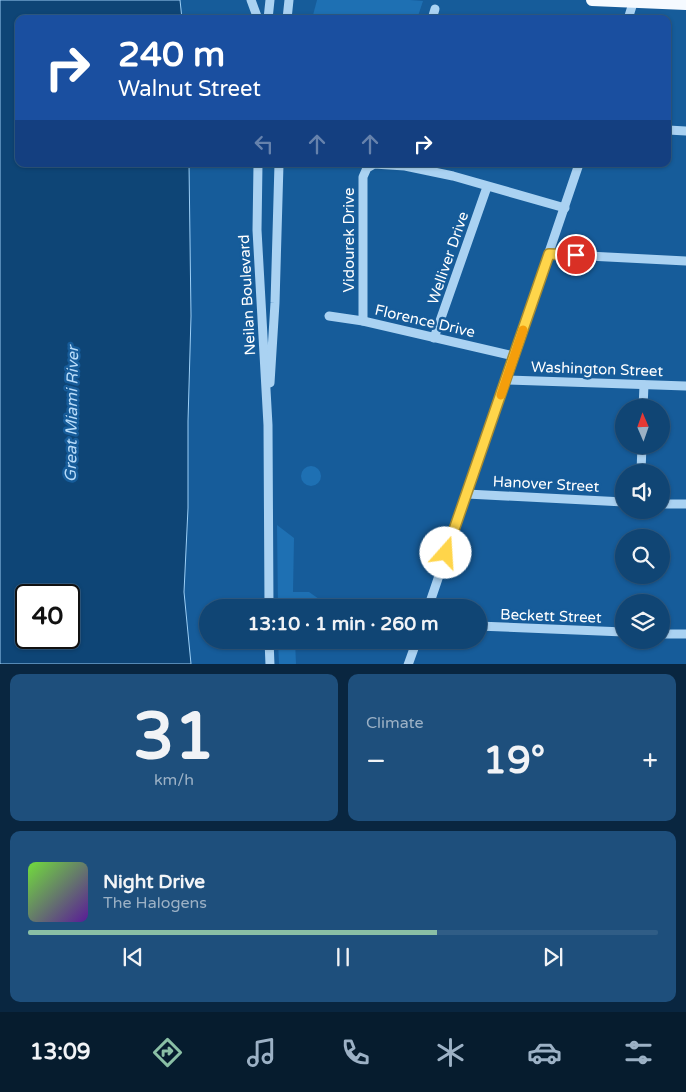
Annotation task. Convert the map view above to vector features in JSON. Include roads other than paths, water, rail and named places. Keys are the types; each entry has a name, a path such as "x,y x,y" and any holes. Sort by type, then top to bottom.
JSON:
{"main road":[{"path":"592,0 686,4"}],"street":[{"path":"251,0 257,15"},
{"path":"268,15 270,0"},
{"path":"287,15 289,0"},
{"path":"629,15 634,1"},
{"path":"434,15 436,9"},
{"path":"671,130 686,131"},
{"name":"Neilan Boulevard","path":"258,167 257,230 268,425 269,599"},
{"name":"Neilan Boulevard","path":"268,425 275,302 279,167"},
{"name":"Vidourek Drive","path":"363,321 363,177 369,167"},
{"path":"410,167 453,176 565,208"},
{"path":"431,599 579,167"},
{"name":"Welliver Drive","path":"434,338 487,187"},
{"path":"549,254 686,260"},
{"name":"Florence Drive","path":"329,316 363,321 514,356"},
{"name":"Washington Street","path":"507,380 686,386"},
{"path":"643,399 644,385"},
{"name":"Hanover Street","path":"467,494 615,502"},
{"path":"670,504 686,504"},
{"name":"Beckett Street","path":"487,626 615,632"},
{"path":"670,634 686,634"},
{"path":"269,649 270,664"},
{"path":"408,664 414,649"}],"water":[{"name":"Great Miami River","path":"0,0 180,0 182,15 15,15 15,167 189,167 191,316 188,508 184,592 191,664 0,664"}]}
